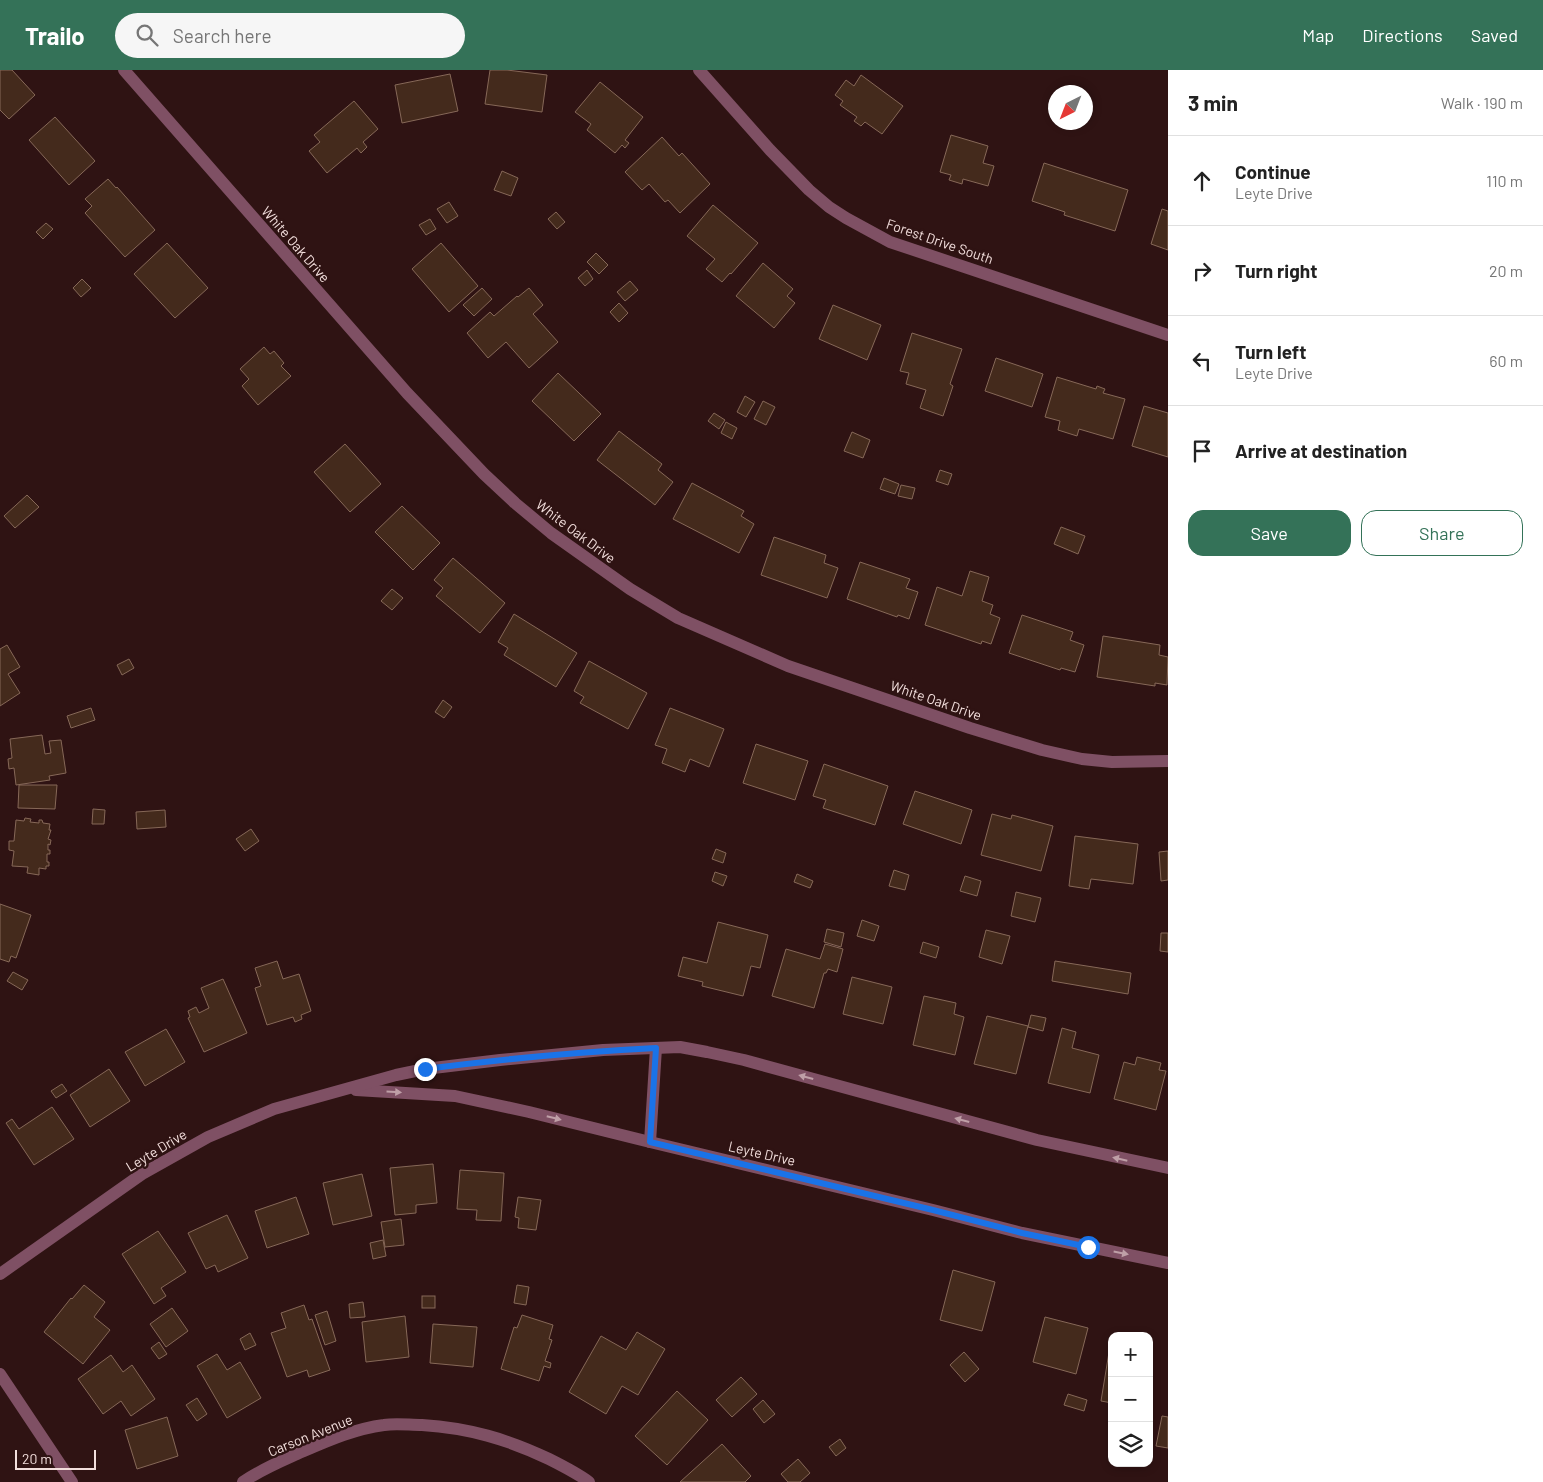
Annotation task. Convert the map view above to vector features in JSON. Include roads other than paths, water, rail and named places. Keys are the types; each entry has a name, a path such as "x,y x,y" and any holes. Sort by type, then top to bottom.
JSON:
{"street":[{"name":"White Oak Drive","path":"124,70 401,385 484,474 551,533 630,589 678,618 788,666 970,728 1042,750 1082,759 1112,762 1168,761"},
{"name":"Forest Drive South","path":"699,70 770,150 809,190 829,207 863,228 890,242 1168,335"},
{"path":"650,1142 656,1048"},
{"name":"Leyte Drive","path":"0,1274 142,1174 208,1137 274,1109 425,1069 603,1050 680,1048 726,1056 1037,1140 1168,1168"},
{"name":"Leyte Drive","path":"346,1089 455,1096 529,1112 1022,1233 1168,1263"},
{"path":"0,1374 72,1482"},
{"name":"Carson Avenue","path":"243,1482 283,1461 343,1435 384,1425 402,1424 446,1427 486,1434 520,1445 561,1465 589,1482"}]}
